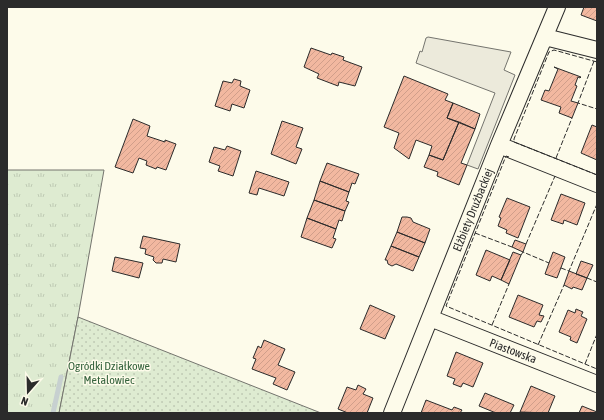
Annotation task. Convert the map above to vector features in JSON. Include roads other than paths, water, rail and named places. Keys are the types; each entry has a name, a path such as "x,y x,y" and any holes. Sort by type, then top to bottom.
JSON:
{"street":[{"name":"Elżbiety Drużbackiej","path":"392,413 499,145 557,7"},
{"path":"545,37 597,50"},
{"path":"499,145 597,184"},
{"name":"Piastowska","path":"430,318 597,384"}],"waterway":[{"path":"53,413 61,377"}],"park label":[{"name":"Ogródki Działkowe Metalowiec","path":"109,373"}]}
